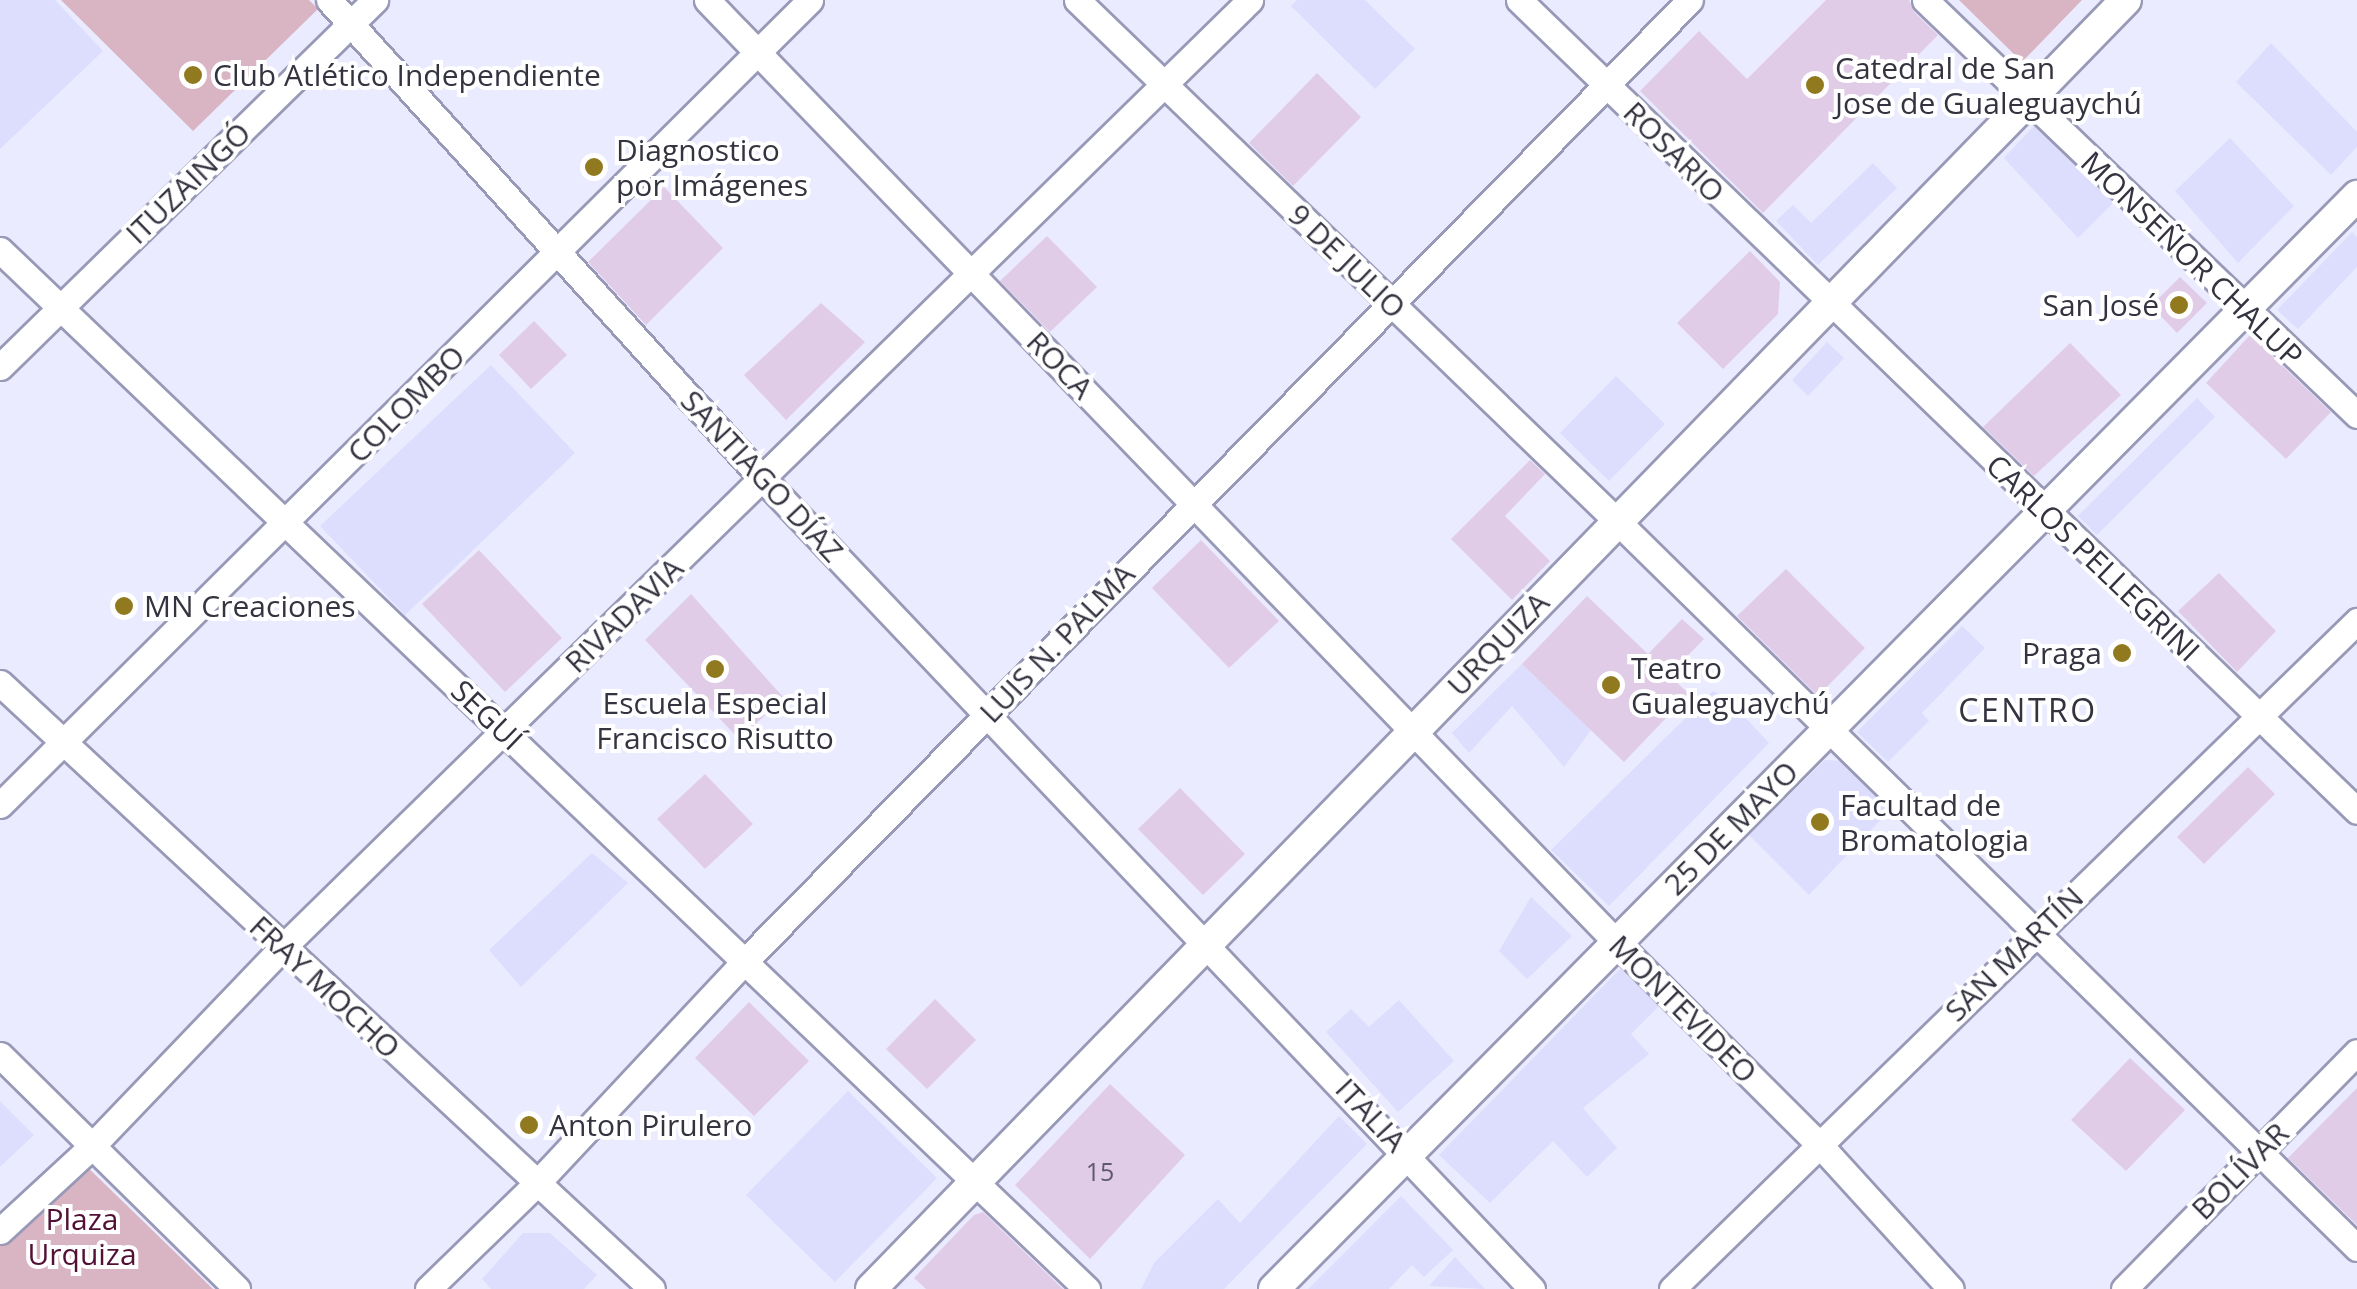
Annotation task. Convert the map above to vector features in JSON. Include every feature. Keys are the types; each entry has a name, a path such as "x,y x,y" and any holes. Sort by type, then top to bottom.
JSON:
{"street":[{"name":"SANTIAGO DÍAZ","path":"329,0 556,256 763,479 1207,942"},
{"name":"ITUZAINGÓ","path":"0,367 376,0"},
{"name":"ROCA","path":"707,0 1414,730"},
{"name":"COLOMBO","path":"0,805 810,0"},
{"name":"9 DE JULIO","path":"1076,0 1618,522 2357,1248"},
{"name":"RIVADAVIA","path":"0,1231 92,1146 282,948 1250,0"},
{"name":"ROSARIO","path":"1519,0 1829,305"},
{"name":"LUIS N. PALMA","path":"428,1289 539,1182 744,962 1690,0"},
{"path":"1925,0 2028,101"},
{"name":"URQUIZA","path":"871,1289 2126,0"},
{"name":"MONSEÑOR CHALUP","path":"2028,101 2357,415"},
{"name":"25 DE MAYO","path":"1274,1289 2357,196"},
{"name":"SEGUÍ","path":"0,250 1087,1289"},
{"name":"CARLOS PELLEGRINI","path":"1829,305 2357,812"},
{"name":"SAN MARTÍN","path":"1672,1289 1818,1142 2357,620"},
{"name":"FRAY MOCHO","path":"0,683 652,1289"},
{"name":"MONTEVIDEO","path":"1414,730 1616,943 1818,1142 1951,1289"},
{"name":"ITALIA","path":"1207,942 1532,1289"},
{"name":"BOLÍVAR","path":"2124,1289 2357,1052"},
{"path":"0,1055 238,1289"}],"shaded area":[{"path":"0,0 55,0 103,51 0,149"},
{"path":"1297,0 1365,0 1415,49 1375,89 1291,6"},
{"path":"2271,43 2357,132 2357,147 2331,175 2236,82"},
{"path":"2034,126 2115,201 2078,238 2004,158"},
{"path":"2230,138 2294,206 2238,263 2175,191"},
{"path":"1873,163 1897,188 1818,265 1776,221 1793,205 1811,223"},
{"path":"2352,232 2357,237 2357,267 2298,329 2277,310"},
{"path":"1827,342 1844,358 1808,396 1792,380"},
{"path":"491,365 575,453 405,615 320,526"},
{"path":"1616,376 1665,424 1609,481 1560,433"},
{"path":"2197,398 2215,417 2097,535 2078,516"},
{"path":"1962,626 1985,648 1922,713 1929,721 1888,762 1857,732"},
{"path":"1522,664 1591,730 1564,767 1512,706 1469,753 1452,733"},
{"path":"1713,691 1726,697 1769,743 1609,906 1551,850"},
{"name":"Facultad de Bromatologia","path":"1825,760 1844,761 1891,809 1809,895 1749,835"},
{"path":"592,853 628,883 521,987 489,950"},
{"path":"1531,897 1572,936 1527,979 1499,951"},
{"path":"1620,969 1659,1006 1631,1034 1649,1054 1583,1108 1617,1148 1587,1177 1553,1141 1490,1203 1439,1155"},
{"path":"1399,1000 1454,1061 1398,1112 1326,1032 1351,1009 1369,1027"},
{"path":"848,1091 937,1178 835,1282 746,1195"},
{"path":"0,1101 34,1135 0,1167"},
{"path":"1339,1116 1367,1144 1224,1289 1141,1289 1154,1263 1218,1199 1240,1223"},
{"path":"1401,1196 1453,1250 1424,1277 1412,1265 1389,1289 1308,1289"},
{"path":"523,1233 550,1233 597,1275 584,1289 491,1289 482,1279"},
{"path":"1455,1257 1485,1289 1429,1286"}],"green space":[{"name":"Club Atlético Independiente","path":"61,0 309,0 318,9 193,131"},
{"path":"1959,0 2082,0 2022,62"},
{"name":"Plaza Urquiza","path":"81,1161 213,1289 0,1289 0,1240"}],"building":[{"name":"Catedral de San Jose de Gualeguaychú","path":"1826,0 1909,0 1914,12 1938,35 1763,213 1640,91 1699,31 1747,79"},
{"path":"1317,73 1361,117 1293,186 1249,143"},
{"path":"664,187 723,248 646,325 588,262"},
{"path":"1047,236 1097,287 1050,332 1000,281"},
{"path":"1750,251 1780,282 1778,314 1723,369 1677,323"},
{"name":"San José","path":"2180,277 2207,303 2177,333 2151,306"},
{"path":"821,303 865,342 786,420 744,375"},
{"path":"534,321 567,355 531,389 499,355"},
{"path":"2250,335 2331,412 2286,459 2206,383"},
{"path":"2070,343 2121,395 2034,476 1983,427"},
{"path":"1530,460 1545,474 1505,516 1550,561 1512,600 1451,539"},
{"path":"1201,540 1279,621 1229,668 1152,588"},
{"path":"479,550 562,638 505,692 422,604"},
{"path":"1786,569 1865,648 1818,696 1737,616"},
{"path":"2219,573 2276,631 2237,672 2178,611"},
{"name":"Escuela Especial Francisco Risutto","path":"691,594 784,698 739,739 645,640"},
{"name":"Teatro Gualeguaychú","path":"1587,596 1648,654 1682,619 1704,639 1669,675 1689,694 1624,762 1522,664"},
{"path":"2248,767 2275,794 2204,864 2177,837"},
{"path":"705,774 753,824 705,869 657,819"},
{"path":"1180,788 1245,854 1203,895 1138,829"},
{"path":"935,999 976,1040 927,1089 886,1049"},
{"path":"749,1002 809,1061 754,1116 695,1058"},
{"path":"2130,1058 2185,1110 2126,1171 2071,1120"},
{"path":"1110,1084 1185,1155 1090,1259 1015,1185"},
{"path":"2357,1088 2357,1225 2288,1158"},
{"path":"983,1212 1063,1289 926,1289 914,1278 974,1215"}],"place":[{"name":"Club Atlético Independiente","path":"193,75"},
{"name":"Catedral de San Jose de Gualeguaychú","path":"1815,85"},
{"name":"Diagnostico por Imágenes","path":"594,167"},
{"name":"San José","path":"2179,305"},
{"name":"MN Creaciones","path":"124,606"},
{"name":"Praga","path":"2122,653"},
{"name":"Escuela Especial Francisco Risutto","path":"715,669"},
{"name":"Teatro Gualeguaychú","path":"1611,685"},
{"name":"Facultad de Bromatologia","path":"1820,822"},
{"name":"Anton Pirulero","path":"529,1125"}],"district":[{"name":"CENTRO","path":"2028,710"}]}
